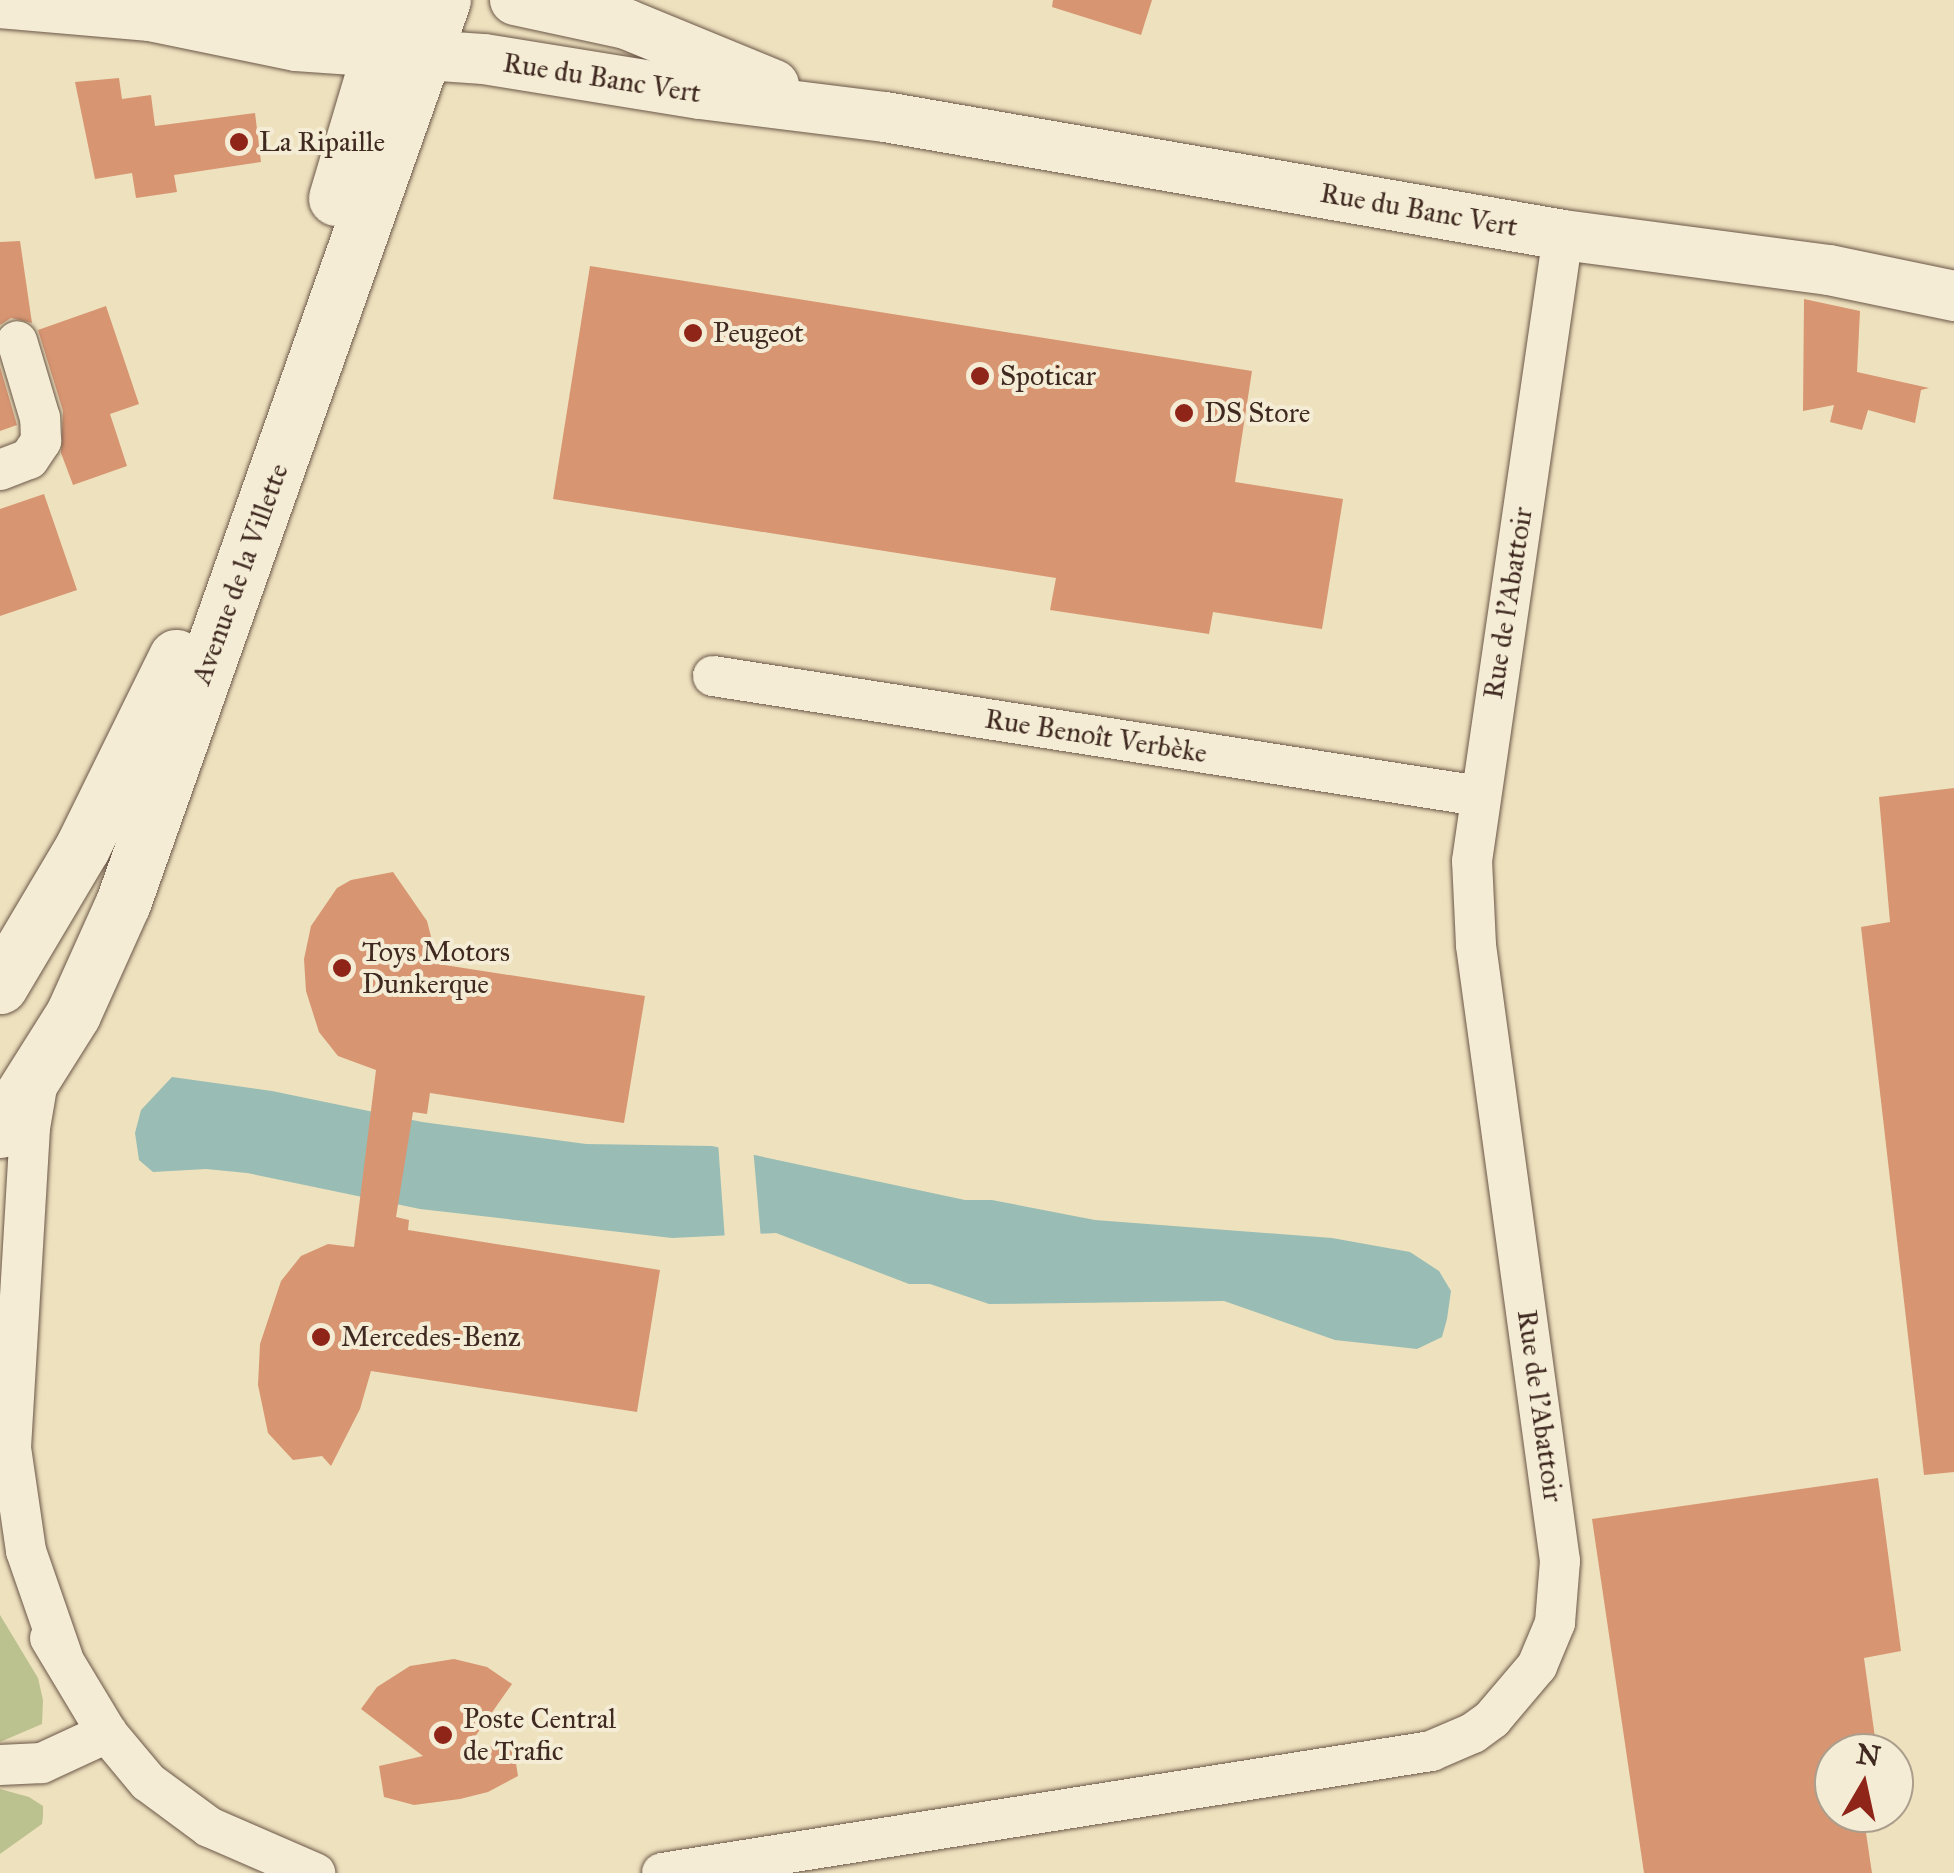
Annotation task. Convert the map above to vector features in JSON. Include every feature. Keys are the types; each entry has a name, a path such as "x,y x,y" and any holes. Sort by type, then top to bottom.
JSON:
{"main road":[{"name":"Avenue de la Villette","path":"0,986 82,848 180,647 414,20"},
{"name":"Avenue de la Villette","path":"0,1130 40,1072 87,986 123,904 414,20"}],"street":[{"name":"Rue du Banc Vert","path":"16,4 159,0 494,28 783,88 884,117"},
{"name":"Rue du Banc Vert","path":"515,0 626,24 783,88"},
{"name":"Rue du Banc Vert","path":"414,20 884,117 1563,234 1829,270 1954,296"},
{"name":"Rue de l'Abattoir","path":"662,1873 1432,1752 1473,1733 1508,1704 1524,1684 1555,1623 1560,1561 1474,930 1472,861 1563,234"},
{"path":"0,470 29,459 41,441 40,418 17,341"},
{"name":"Rue Benoît Verbèke","path":"713,676 1479,796"},
{"path":"40,1072 30,1128 27,1236 8,1314 12,1419 16,1500 26,1551 63,1658"},
{"path":"0,1550 107,1733 148,1782 188,1815 315,1873"},
{"path":"0,1764 42,1763 107,1733"}],"green space":[{"path":"0,1615 38,1678 43,1700 42,1724 0,1742"},
{"path":"0,1789 29,1797 43,1806 43,1816 42,1824 0,1854"}],"water":[{"path":"172,1077 272,1091 422,1122 586,1144 712,1146 965,1200 992,1200 1095,1220 1332,1238 1410,1252 1439,1271 1451,1291 1447,1319 1442,1337 1417,1349 1335,1340 1224,1301 989,1304 930,1284 909,1284 776,1233 672,1238 420,1209 247,1173 206,1169 153,1172 139,1160 135,1133 141,1110"}],"pier":[{"path":"718,1142 753,1147 761,1239 725,1241"}],"building":[{"path":"1053,0 1152,0 1141,35 1052,7"},
{"path":"119,78 122,99 151,95 155,126 255,113 261,162 174,175 177,192 136,198 132,173 95,179 75,82"},
{"path":"20,241 32,323 11,318 0,325 0,242"},
{"path":"590,266 1252,371 1235,482 1343,499 1322,629 1213,612 1209,634 1050,610 1056,578 553,499"},
{"path":"1804,299 1860,311 1857,372 1929,388 1921,390 1915,423 1868,410 1862,430 1830,422 1834,405 1803,411"},
{"path":"106,306 139,404 110,414 127,466 73,485 61,453 63,411 38,330"},
{"path":"0,367 17,425 0,431"},
{"path":"44,494 77,590 0,616 0,509"},
{"path":"1954,788 1954,1472 1924,1475 1861,927 1890,922 1879,797"},
{"path":"393,872 427,921 438,964 645,996 624,1123 430,1093 427,1114 413,1112 396,1217 409,1220 408,1230 660,1270 637,1412 371,1371 360,1409 331,1466 322,1456 293,1460 268,1433 258,1385 260,1344 281,1281 301,1256 328,1244 354,1247 376,1070 338,1056 319,1032 306,991 304,959 311,926 337,888 351,880"},
{"path":"1878,1478 1901,1651 1864,1658 1874,1733 1814,1733 1814,1833 1866,1833 1872,1873 1644,1873 1592,1519"},
{"name":"Poste Central de Trafic","path":"454,1659 487,1667 512,1684 467,1748 513,1745 518,1776 488,1792 460,1799 414,1805 384,1797 379,1766 423,1756 361,1709 377,1687 410,1666"}],"place":[{"name":"La Ripaille","path":"239,142"},
{"name":"Peugeot","path":"693,333"},
{"name":"Spoticar","path":"980,376"},
{"name":"DS Store","path":"1184,413"},
{"name":"Toys Motors Dunkerque","path":"342,968"},
{"name":"Mercedes-Benz","path":"321,1337"},
{"name":"Poste Central de Trafic","path":"443,1735"}]}
